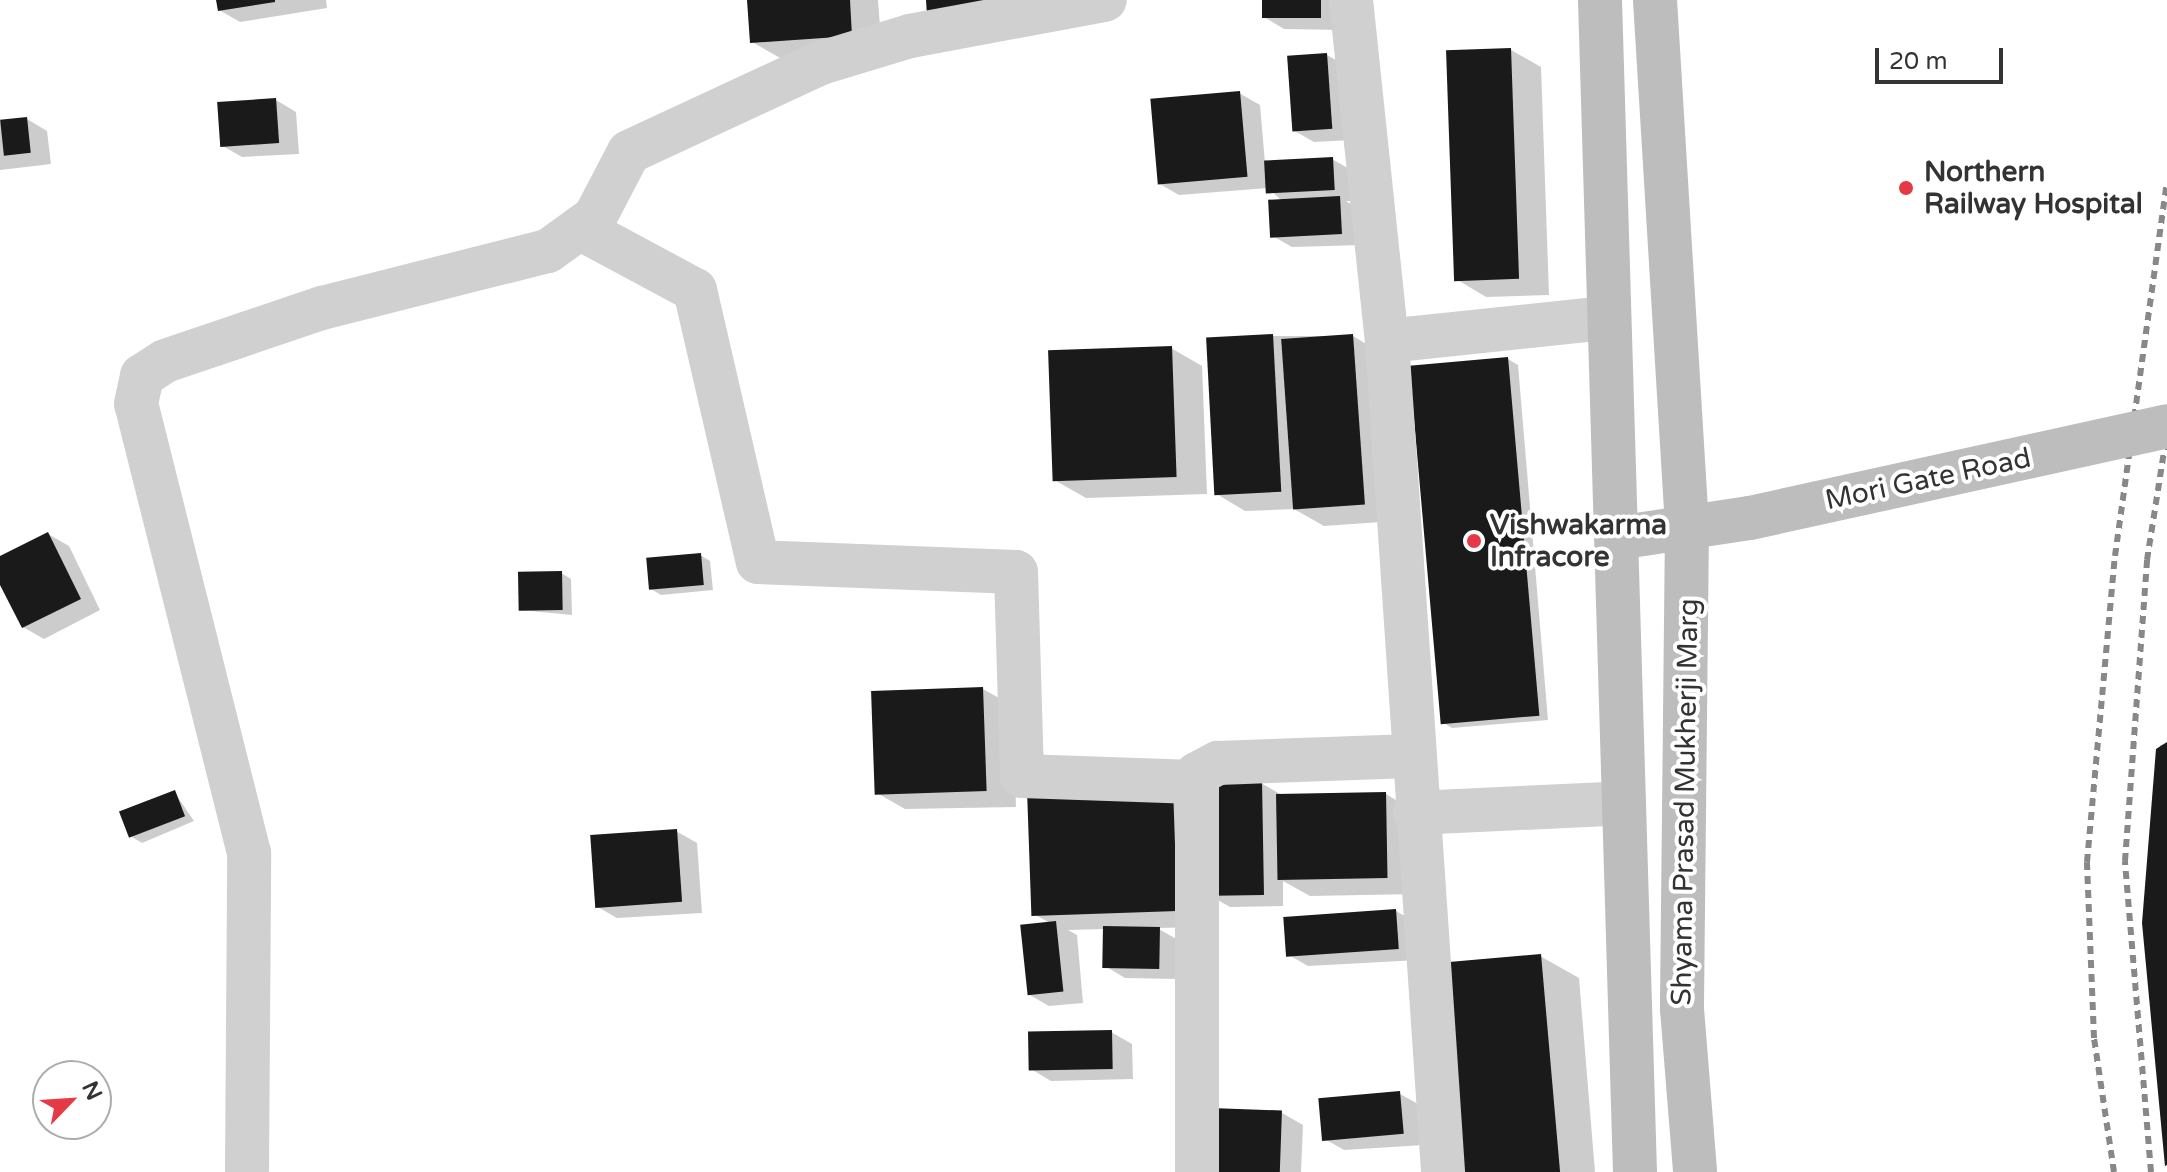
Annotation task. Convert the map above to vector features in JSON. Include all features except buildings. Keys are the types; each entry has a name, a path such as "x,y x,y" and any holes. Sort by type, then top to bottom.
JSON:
{"main road":[{"name":"Shyama Prasad Mukherji Marg","path":"1600,0 1610,223 1607,318 1617,538 1635,1172"},
{"name":"Shyama Prasad Mukherji Marg","path":"1655,0 1663,213 1687,526 1682,1009 1695,1172"},
{"path":"1610,223 1663,213"},
{"name":"Mori Gate Road","path":"1617,538 1750,518 2167,426"}],"street":[{"path":"247,1172 249,853 136,386 165,361 322,308 548,251 583,230 616,167 641,145 862,49 1061,4 1105,0"},
{"path":"1351,0 1387,341 1415,813 1443,1172"},
{"path":"583,230 695,290 758,562 1016,572 1022,776 1195,782 1218,763 1412,756"},
{"path":"1387,341 1607,318"},
{"path":"1195,782 1197,1172"},
{"path":"1415,813 1624,803"}],"railway":[{"path":"2114,1172 2094,1038 2087,862 2115,556 2167,183"},
{"path":"2151,1172 2125,861 2147,560 2167,433"}],"place":[{"name":"Northern Railway Hospital","path":"1906,188"},
{"name":"Vishwakarma Infracore","path":"1474,541"}]}
